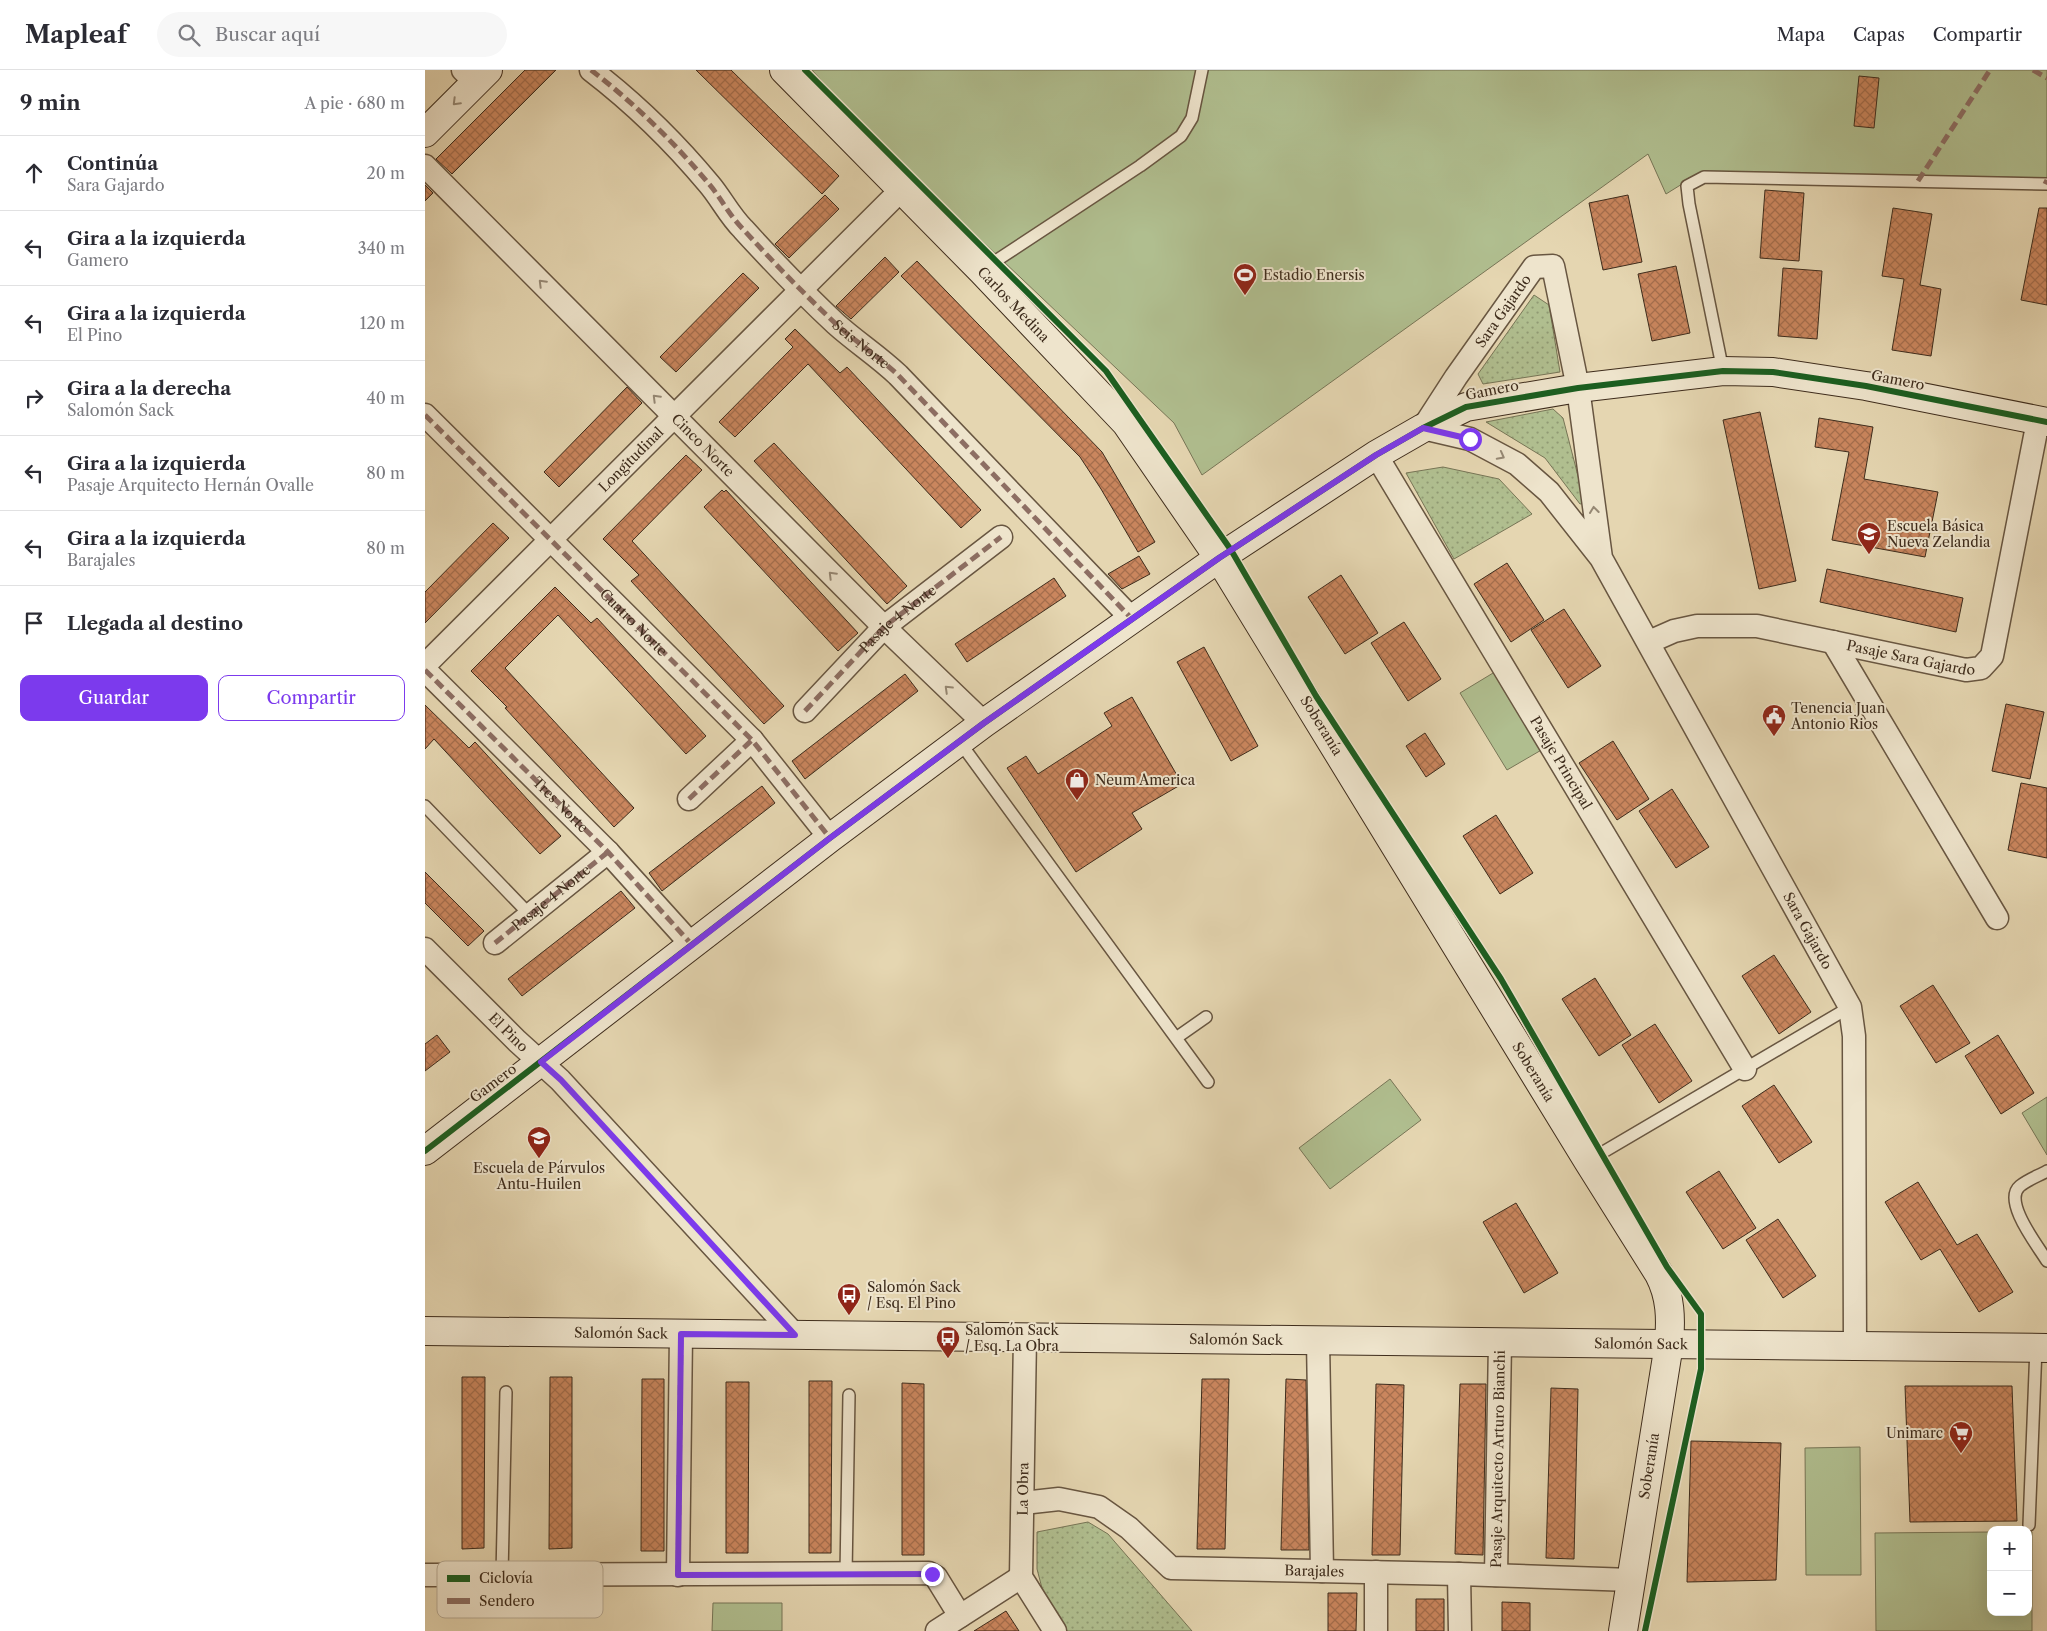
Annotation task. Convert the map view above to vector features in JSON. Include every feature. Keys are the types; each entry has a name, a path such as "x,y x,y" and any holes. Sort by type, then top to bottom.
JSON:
{"street":[{"name":"Seis Norte","path":"591,70 636,108 704,178 732,217 801,290 838,325 879,357 898,375 1133,620"},
{"name":"Carlos Medina","path":"784,70 982,270 1126,423 1219,558"},
{"path":"425,133 475,74"},
{"name":"Cinco Norte","path":"425,166 884,627 984,723"},
{"name":"Longitudinal","path":"425,665 902,189"},
{"name":"Sara Gajardo","path":"1601,558 1578,388 1553,266 1534,267 1456,377 1423,428 1470,439 1517,464 1549,492 1601,558 1851,1007 1854,1036 1855,1346"},
{"name":"Gamero","path":"425,1151 830,838 984,723 1219,558 1376,455 1466,406 1578,388 1723,371 1773,372 1857,384 2042,422"},
{"name":"Cuatro Norte","path":"425,416 752,740 830,838"},
{"name":"Pasaje Sara Gajardo","path":"1649,642 1674,631 1697,626 1757,626 1966,670 1981,668 1992,656 2042,422"},
{"name":"Pasaje Principal","path":"1376,455 1745,1069"},
{"name":"Pasaje 4 Norte","path":"805,712 884,627 1001,537"},
{"name":"Soberanía","path":"1219,558 1665,1285 1671,1312 1669,1344 1623,1631"},
{"path":"1833,642 1997,918"},
{"name":"Tres Norte","path":"425,670 608,852 692,945"},
{"path":"689,799 752,740"},
{"name":"Pasaje 4 Norte","path":"495,943 608,852"},
{"name":"El Pino","path":"425,948 517,1041 561,1080 795,1335"},
{"name":"Salomón Sack","path":"425,1331 2042,1348"},
{"path":"678,1575 681,1334"},
{"name":"La Obra","path":"1021,1577 1025,1337"},
{"path":"1318,1340 1323,1571"},
{"name":"Pasaje Arquitecto Arturo Bianchi","path":"1496,1575 1500,1342"},
{"name":"Barajales","path":"1023,1503 1059,1499 1099,1507 1129,1528 1171,1568 1459,1574 1631,1580"},
{"path":"1376,1572 1376,1631"},
{"path":"603,1575 932,1574 937,1577 961,1616"},
{"path":"1459,1574 1461,1631"},
{"path":"937,1631 1021,1577 1055,1631"}],"lane":[{"path":"982,270 1132,171 1181,136 1192,118 1203,70"},
{"path":"1723,371 1687,186 1704,177 2047,184"},
{"path":"959,741 1208,1082"},
{"path":"425,806 530,915"},
{"path":"1588,1161 1851,1007"},
{"path":"1176,1038 1206,1017"},
{"path":"2047,1171 2018,1187 2014,1199 2016,1211 2047,1261"},
{"path":"2029,1524 2042,1348"},
{"path":"502,1561 506,1392"},
{"path":"846,1574 849,1394"}],"green space":[{"name":"Estadio Enersis","path":"812,70 2047,70 2047,178 1703,171 1666,194 1648,154 1202,475 1174,423 869,134"},
{"path":"1534,295 1549,305 1560,372 1483,384 1478,374"},
{"path":"1553,409 1563,418 1585,503 1580,504 1545,458 1486,422"},
{"path":"1443,467 1499,479 1532,514 1454,559 1406,473"},
{"path":"1503,667 1550,745 1507,770 1460,693"},
{"path":"1390,1079 1421,1120 1330,1189 1299,1148"},
{"path":"2047,1097 2047,1155 2022,1113"},
{"path":"1860,1447 1861,1575 1806,1575 1805,1448"},
{"path":"1088,1522 1108,1534 1192,1631 1067,1631 1043,1592 1037,1569 1037,1532"},
{"path":"1987,1532 1987,1616 2032,1616 2032,1631 1876,1631 1875,1533"},
{"path":"713,1603 782,1603 782,1631 712,1631"}],"building":[{"path":"525,70 556,70 452,174 436,159"},
{"path":"696,70 731,70 839,176 822,194"},
{"path":"1859,76 1879,78 1874,128 1854,126"},
{"path":"425,185 433,193 425,201"},
{"path":"1765,190 1804,193 1799,261 1760,258"},
{"path":"825,195 839,209 789,258 775,244"},
{"path":"1628,195 1642,262 1603,270 1589,203"},
{"path":"1893,208 1932,214 1920,285 1941,289 1931,356 1892,350 1904,279 1882,276"},
{"path":"2039,208 2047,208 2047,305 2021,300"},
{"path":"885,257 899,272 851,319 836,306"},
{"path":"917,261 1102,452 1155,542 1138,552 1080,457 901,276"},
{"path":"1676,266 1690,333 1652,341 1638,274"},
{"path":"1783,268 1822,271 1817,339 1778,336"},
{"path":"743,273 759,288 676,372 660,357"},
{"path":"795,329 840,373 847,367 981,510 961,528 808,364 735,437 719,422 793,347 785,339"},
{"path":"627,387 642,403 559,487 544,472"},
{"path":"1760,412 1796,581 1759,589 1723,420"},
{"path":"1819,418 1873,427 1864,479 1938,492 1925,557 1832,540 1849,452 1815,447"},
{"path":"774,443 907,586 887,604 754,461"},
{"path":"686,455 702,470 632,541 784,706 764,724 631,581 639,575 603,539"},
{"path":"722,490 724,492 726,490 858,633 838,651 704,507"},
{"path":"493,523 509,538 425,623 425,592"},
{"path":"1139,556 1150,574 1122,589 1108,574"},
{"path":"1507,563 1544,620 1511,642 1474,584"},
{"path":"1827,569 1963,598 1956,632 1820,602"},
{"path":"1341,575 1378,633 1345,654 1308,597"},
{"path":"1054,578 1066,596 967,662 955,644"},
{"path":"555,587 591,623 597,618 706,736 686,754 558,615 505,668 634,808 614,827 505,708 507,707 471,671"},
{"path":"1564,609 1601,666 1568,688 1531,630"},
{"path":"1404,622 1441,679 1408,701 1371,643"},
{"path":"1204,647 1258,746 1231,761 1177,662"},
{"path":"905,674 918,691 805,779 792,761"},
{"name":"Neum America","path":"1132,697 1182,784 1132,813 1142,829 1076,872 1007,768 1026,756 1038,774 1112,726 1104,713"},
{"path":"2006,704 2044,712 2030,779 1992,771"},
{"path":"425,705 469,748 475,742 561,836 540,854 434,739 425,749"},
{"path":"1425,733 1445,764 1426,777 1406,746"},
{"path":"1613,741 1649,799 1617,820 1579,763"},
{"path":"2021,783 2047,788 2047,858 2008,850"},
{"path":"762,786 775,803 662,891 649,873"},
{"path":"1672,789 1709,847 1676,868 1639,811"},
{"path":"1496,815 1533,873 1500,894 1463,836"},
{"path":"425,872 484,931 468,946 425,903"},
{"path":"621,891 635,908 522,996 508,979"},
{"path":"1774,955 1811,1012 1779,1034 1742,976"},
{"path":"1595,978 1631,1035 1599,1056 1562,999"},
{"path":"1933,985 1970,1043 1936,1063 1900,1006"},
{"path":"1655,1024 1692,1081 1659,1103 1622,1045"},
{"path":"437,1035 450,1052 425,1071 425,1044"},
{"path":"1998,1035 2034,1093 2001,1114 1965,1056"},
{"path":"1774,1085 1812,1142 1779,1163 1742,1106"},
{"path":"1719,1171 1756,1228 1723,1249 1686,1192"},
{"path":"1918,1182 1957,1245 1977,1234 2013,1292 1979,1312 1940,1249 1921,1260 1885,1202"},
{"path":"1516,1203 1558,1273 1524,1293 1483,1222"},
{"path":"1778,1219 1816,1276 1783,1298 1746,1240"},
{"path":"462,1377 485,1377 484,1548 462,1549"},
{"path":"550,1377 572,1377 572,1548 549,1549"},
{"path":"642,1379 664,1379 664,1551 641,1551"},
{"path":"1202,1379 1229,1379 1225,1549 1197,1549"},
{"path":"1286,1379 1306,1380 1309,1550 1281,1550"},
{"path":"809,1381 832,1381 831,1553 809,1553"},
{"path":"726,1382 749,1382 748,1553 726,1553"},
{"path":"902,1383 924,1384 924,1555 902,1555"},
{"path":"1376,1384 1404,1385 1400,1555 1372,1555"},
{"path":"1460,1384 1486,1384 1483,1555 1455,1554"},
{"name":"Unimarc","path":"1905,1386 2012,1386 2017,1521 1910,1522"},
{"path":"1551,1388 1578,1389 1574,1559 1546,1558"},
{"path":"1691,1441 1781,1443 1776,1580 1687,1582"},
{"path":"1328,1593 1357,1593 1356,1631 1328,1631"},
{"path":"1416,1599 1444,1599 1444,1631 1416,1631"},
{"path":"1502,1602 1530,1603 1530,1631 1502,1631"},
{"path":"1006,1611 1019,1631 974,1631"}],"marked path":[{"path":"591,70 638,109 668,138 709,184 738,224 777,266 836,324 898,375 1133,620"},
{"path":"1918,181 1990,70"},
{"path":"2033,70 2047,78"},
{"path":"2045,184 2047,180"},
{"path":"425,415 752,740 830,838"},
{"path":"805,711 884,627 1001,537"},
{"path":"425,670 608,852 692,945"},
{"path":"689,799 752,740"},
{"path":"495,943 608,852"},
{"path":"678,1575 681,1334"}],"cycle path":[{"path":"805,70 1106,371 1231,550 1316,696 1501,979 1667,1267 1701,1314 1701,1369 1645,1631"},
{"path":"425,1151 830,838 984,723 1219,558 1376,455 1423,428 1466,407 1578,388 1723,371 1773,372 1866,386 2047,422"}],"place":[{"name":"Estadio Enersis","path":"1245,296"},
{"name":"Escuela Básica Nueva Zelandia","path":"1869,555"},
{"name":"Tenencia Juan Antonio Rios","path":"1774,737"},
{"name":"Neum America","path":"1077,801"},
{"name":"Escuela de Párvulos Antu-Huilen","path":"539,1159"},
{"name":"Salomón Sack / Esq. El Pino","path":"849,1316"},
{"name":"Salomón Sack / Esq. La Obra","path":"948,1359"},
{"name":"Unimarc","path":"1961,1454"}],"route":[{"path":"932,1574 678,1575 681,1334 795,1335 561,1080 541,1062 830,838 959,741 1219,558 1376,455 1423,428 1470,439"}]}
